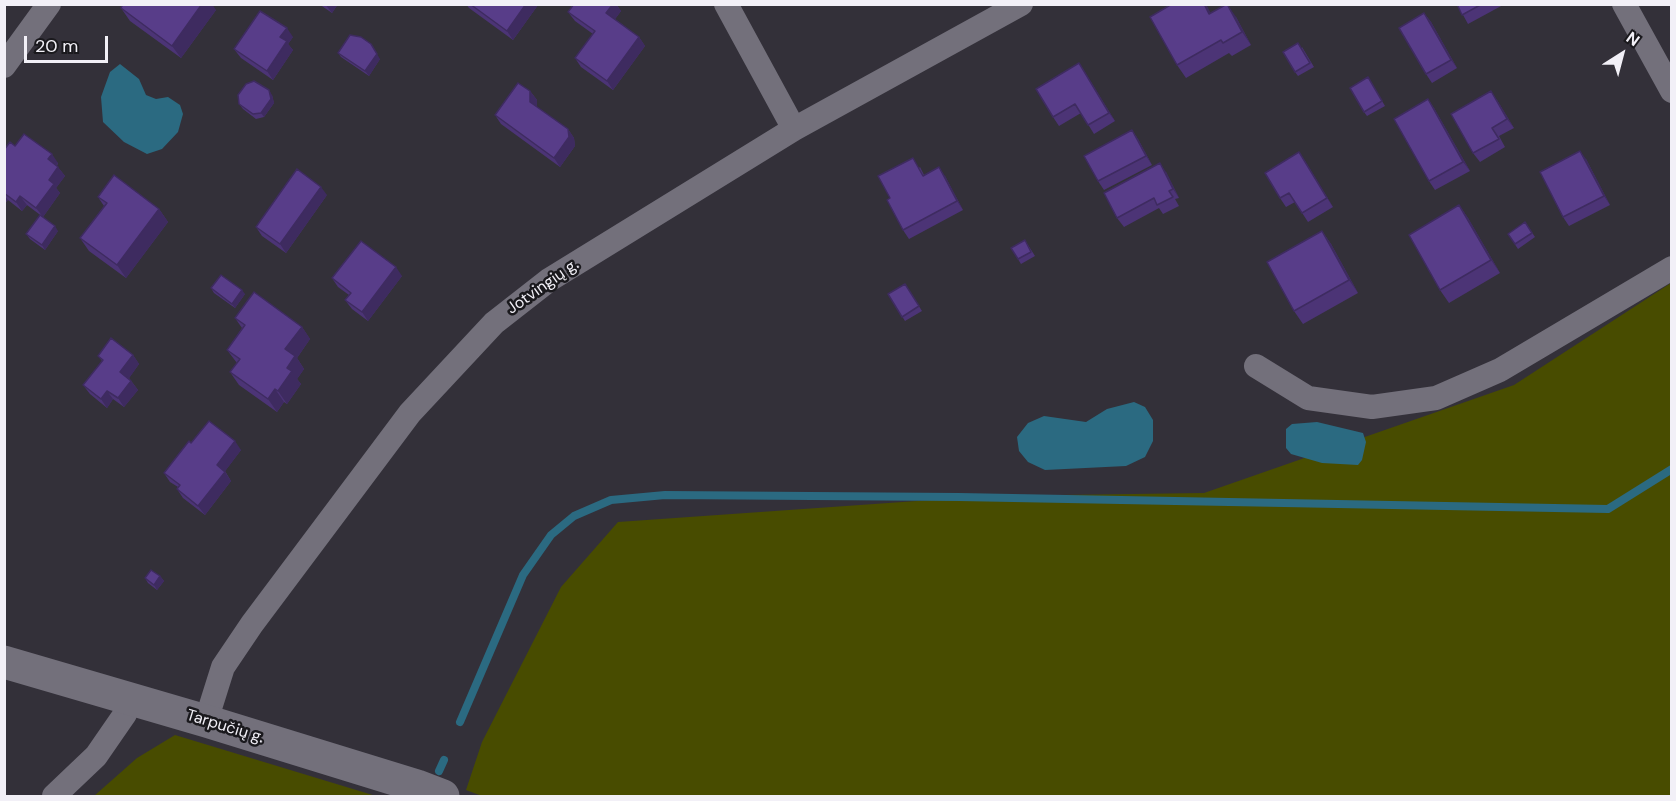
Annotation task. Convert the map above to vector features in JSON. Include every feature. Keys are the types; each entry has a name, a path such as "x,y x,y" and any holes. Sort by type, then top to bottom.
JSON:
{"main road":[{"name":"Tarpučių g.","path":"4,662 206,721 443,796"}],"street":[{"path":"4,66 49,4"},
{"path":"726,4 794,129"},
{"name":"Jotvingių g.","path":"206,721 223,667 252,624 410,413 494,323 549,280 794,129 1021,4"},
{"path":"1624,4 1671,91"},
{"path":"1256,366 1308,398 1372,407 1436,398 1500,370 1671,268"},
{"path":"54,796 96,756 125,714 130,699"}],"shaded area":[{"path":"1671,283 1671,796 482,796 466,790 482,742 561,587 618,522 988,496 1204,493 1514,385"},
{"path":"175,735 376,796 94,796 137,758"}],"water":[{"path":"120,64 139,79 146,95 156,99 168,97 180,105 183,114 178,132 162,149 147,154 124,142 103,122 101,97 110,72"},
{"path":"1134,402 1145,407 1153,420 1153,441 1145,457 1126,466 1045,470 1028,462 1019,451 1017,437 1028,423 1044,416 1086,422 1107,409"},
{"path":"1317,422 1363,433 1366,442 1362,460 1358,465 1322,463 1291,454 1286,448 1286,429 1292,424"}],"building":[{"path":"123,4 202,4 172,46 121,8"},
{"path":"470,4 526,4 507,31"},
{"path":"574,4 613,4 606,13 639,37 607,81 575,58 595,31 568,12"},
{"path":"1172,4 1204,4 1209,14 1227,4 1242,32 1223,43 1221,40 1177,65 1150,17"},
{"path":"1457,4 1482,4 1462,15"},
{"path":"260,11 287,28 280,37 287,41 267,71 234,49"},
{"path":"1424,13 1451,60 1426,74 1399,28"},
{"path":"350,35 361,37 371,44 377,54 365,71 338,53"},
{"path":"1298,43 1310,63 1295,72 1283,52"},
{"path":"1079,63 1109,113 1088,125 1075,104 1053,117 1036,89"},
{"path":"1368,77 1382,101 1364,112 1350,88"},
{"path":"254,81 269,90 271,99 261,113 253,114 239,104 238,95 246,84"},
{"path":"518,83 530,91 530,102 568,129 569,137 554,158 495,115"},
{"path":"1491,91 1507,119 1492,128 1499,139 1473,153 1451,114"},
{"path":"1428,99 1463,162 1429,181 1394,119"},
{"path":"1132,130 1146,156 1098,181 1084,156"},
{"path":"24,134 52,154 48,159 58,167 49,180 54,184 36,208 20,196 16,202 4,193 4,150 10,142 15,146"},
{"path":"1580,151 1604,196 1563,217 1540,172"},
{"path":"1299,152 1327,198 1302,213 1289,193 1280,198 1265,173"},
{"path":"913,158 923,176 939,167 957,201 903,230 887,200 890,198 878,176"},
{"path":"1160,163 1173,189 1169,191 1173,197 1157,205 1154,198 1117,218 1104,193"},
{"path":"297,169 321,187 280,244 256,227"},
{"path":"114,175 159,209 117,265 80,238 107,203 98,197"},
{"path":"1459,205 1491,260 1440,290 1409,235"},
{"path":"40,215 55,226 42,245 26,234"},
{"path":"1525,222 1532,233 1515,244 1508,234"},
{"path":"1322,231 1349,280 1294,311 1267,262"},
{"path":"1025,240 1031,252 1018,259 1011,248"},
{"path":"361,241 396,267 362,312 345,300 351,293 332,278"},
{"path":"221,275 242,290 232,304 211,288"},
{"path":"905,284 919,306 902,317 888,294"},
{"path":"254,292 302,327 285,349 295,356 287,368 292,371 278,391 275,389 268,399 230,372 240,359 227,350 245,325 235,318"},
{"path":"111,338 133,355 120,372 131,381 118,398 107,391 101,399 83,385 103,360 98,356"},
{"path":"209,421 235,441 217,465 225,472 198,506 177,489 180,485 164,473 189,441 191,443"},
{"path":"151,570 160,576 154,585 145,578"}],"waterway":[{"path":"460,722 523,575 551,535 574,516 611,500 665,495 959,497 1608,509 1672,469"},
{"path":"439,771 444,760"}]}
